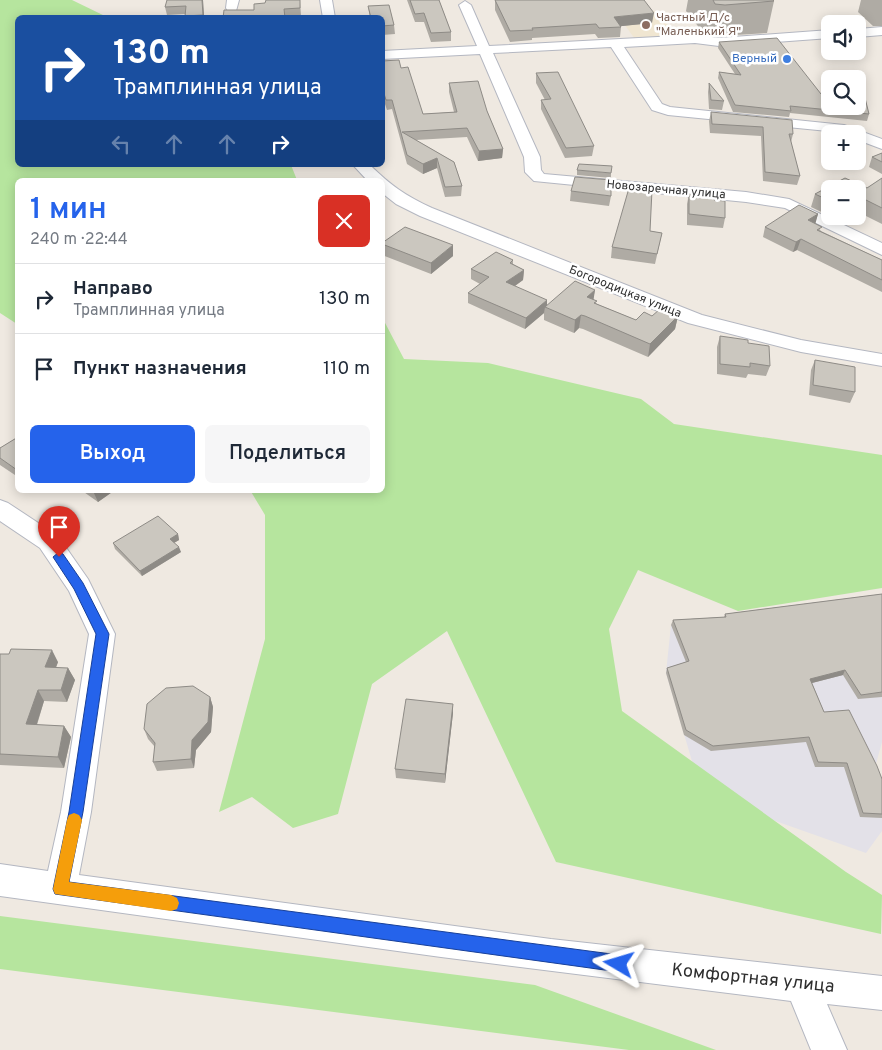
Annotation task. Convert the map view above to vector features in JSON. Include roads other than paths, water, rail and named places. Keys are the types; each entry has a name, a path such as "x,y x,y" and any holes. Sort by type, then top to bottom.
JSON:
{"street":[{"path":"326,0 328,15"},
{"name":"Новозаречная улица","path":"465,5 532,157 533,172 540,178 746,197 789,204 882,250"},
{"path":"866,32 882,31"},
{"path":"385,55 695,39 719,42 821,35"},
{"path":"616,44 657,107 668,111 821,127"},
{"path":"866,138 882,144"},
{"path":"363,167 374,178"},
{"name":"Богородицкая улица","path":"385,187 402,200 426,212 695,320 802,346 882,360"},
{"path":"0,509 49,542 79,586 102,634 76,812 60,889"},
{"name":"Комфортная улица","path":"0,880 554,955 882,993"},
{"path":"802,985 829,1050"}],"place":[{"name":"Частный Д/с \"Маленький Я\"","path":"646,25"},
{"name":"Верный","path":"787,59"}]}
